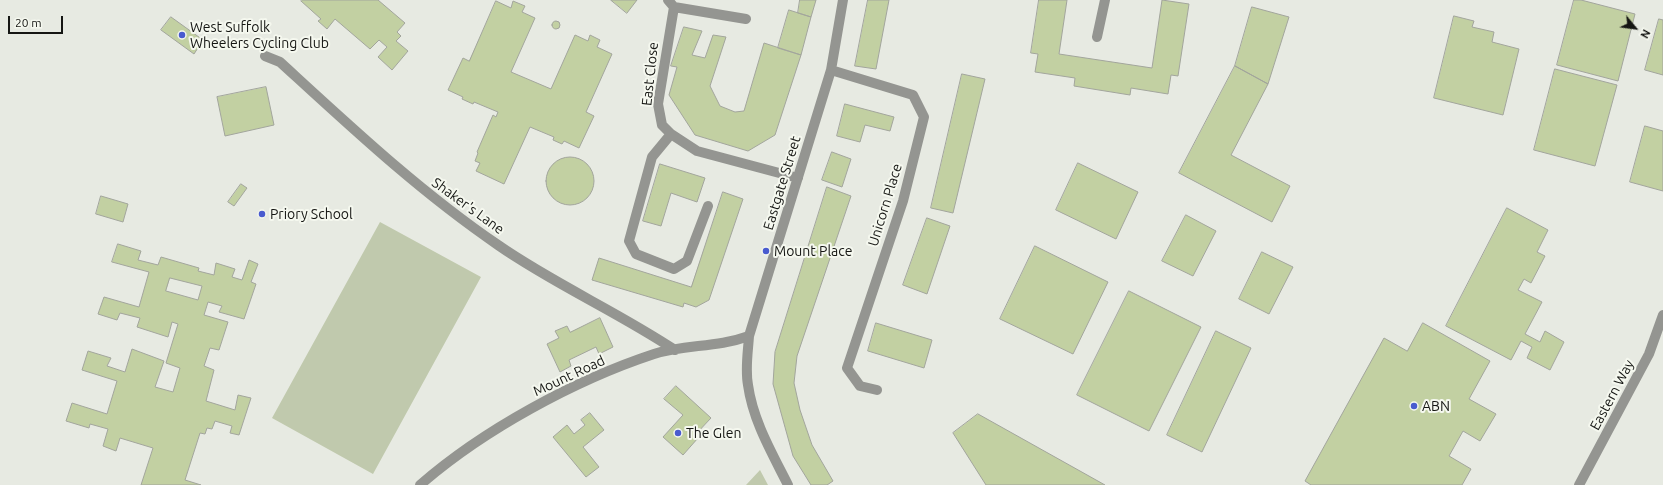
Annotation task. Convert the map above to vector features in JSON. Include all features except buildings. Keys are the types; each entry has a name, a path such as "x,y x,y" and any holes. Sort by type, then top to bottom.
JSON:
{"street":[{"name":"Eastgate Street","path":"788,485 760,426 752,405 747,376 749,336 831,70 843,0"},
{"path":"1097,37 1105,0"},
{"path":"671,4 746,19"},
{"name":"East Close","path":"671,4 658,104 662,124 671,134 697,151 798,178"},
{"name":"Shaker's Lane","path":"266,56 280,62 373,147 425,192 498,246 675,350"},
{"name":"Unicorn Place","path":"831,70 913,95 924,117 903,201 847,368 860,386 878,390"},
{"path":"671,134 652,157 629,241 636,254 674,269 687,261 708,206"},
{"name":"Eastern Way","path":"1579,485 1646,361 1663,315"},
{"name":"Mount Road","path":"420,485 496,429 534,407 621,367 655,354 717,345 749,336"}],"green space":[{"path":"380,222 481,277 373,474 272,418"},
{"path":"760,470 768,485 746,485"}],"place":[{"name":"West Suffolk Wheelers Cycling Club","path":"182,35"},
{"name":"Priory School","path":"262,214"},
{"name":"Mount Place","path":"766,251"},
{"name":"ABN","path":"1414,406"},
{"name":"The Glen","path":"678,433"}]}
